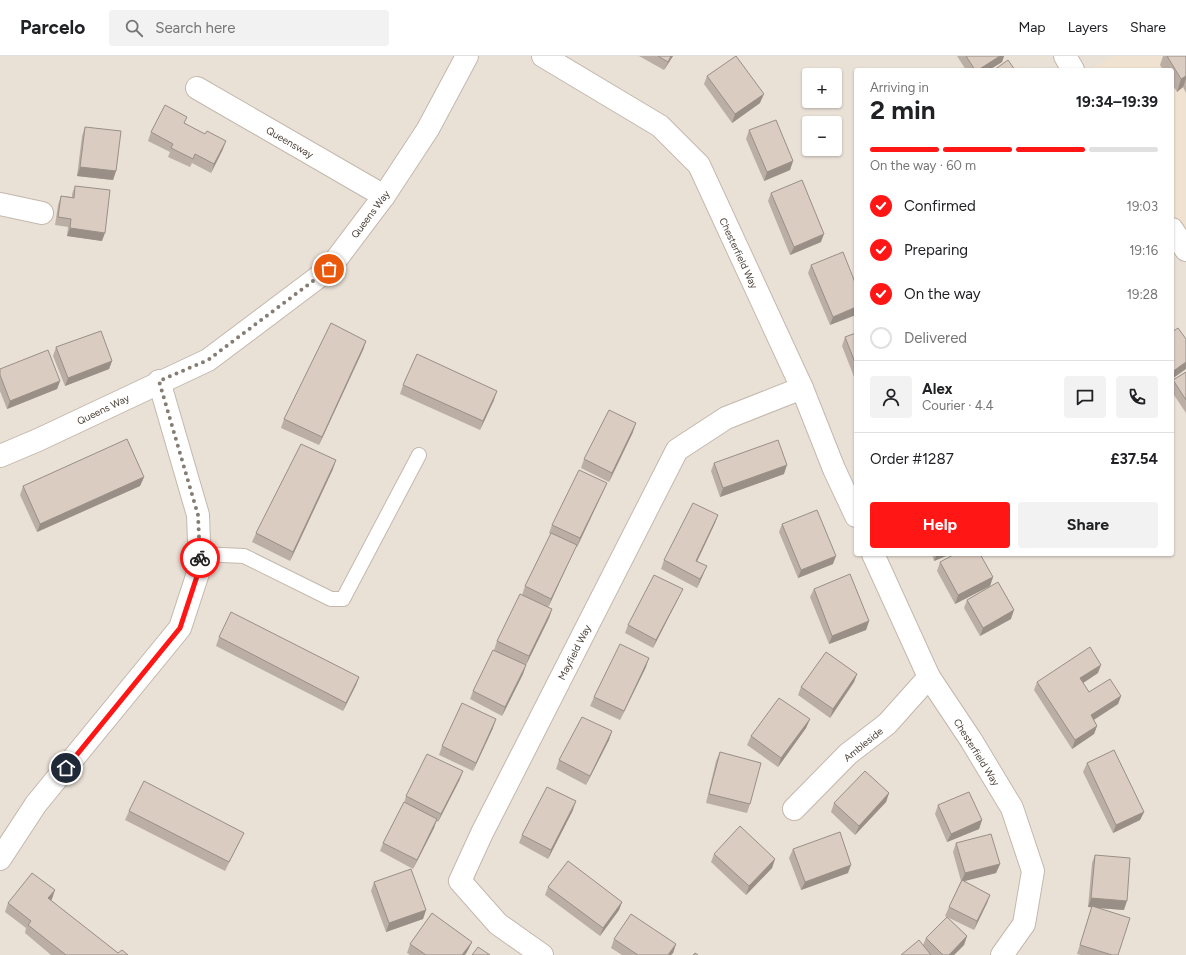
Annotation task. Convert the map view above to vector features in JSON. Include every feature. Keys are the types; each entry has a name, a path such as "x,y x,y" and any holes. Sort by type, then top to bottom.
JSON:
{"street":[{"name":"Queens Way","path":"0,456 38,440 159,381 208,360 329,269 384,196 428,130 467,56"},
{"name":"Chesterfield Way","path":"543,56 660,126 698,165 802,388 834,469 854,512"},
{"path":"1065,56 1072,68"},
{"name":"Queensway","path":"196,88 384,196"},
{"path":"0,204 42,213"},
{"path":"1174,232 1186,250"},
{"path":"0,859 36,804 180,628 200,567 198,515 159,381"},
{"name":"Mayfield Way","path":"542,955 498,924 460,881 479,840 677,450 726,418 802,388"},
{"name":"Chesterfield Way","path":"874,556 929,677 971,740 1012,808 1033,871 1024,924 1002,955"},
{"name":"Ambleside","path":"794,809 848,754 887,724 929,677"}],"lane":[{"path":"200,554 244,556 332,599 343,599 419,455"}],"shaded area":[{"path":"0,56 1186,56 1186,955 0,955"},
{"path":"1112,56 1186,56 1186,247 1174,228 1174,68 1091,68"}],"building":[{"path":"658,56 671,56 668,62"},
{"path":"736,56 764,94 735,114 707,76"},
{"path":"966,56 1000,56 981,68 974,68"},
{"path":"1167,56 1186,56 1186,76 1181,79"},
{"path":"1008,60 1014,68 997,68"},
{"path":"165,105 187,117 184,123 205,134 207,131 226,141 214,164 195,154 193,159 171,148 173,144 151,132"},
{"path":"776,120 793,161 767,172 749,130"},
{"path":"85,127 121,131 116,171 80,167"},
{"path":"802,180 824,234 794,247 771,193"},
{"path":"75,186 110,190 105,233 70,228 71,219 58,217 61,196 74,198"},
{"path":"843,252 854,280 854,308 833,317 811,265"},
{"path":"331,323 366,341 322,437 284,419"},
{"path":"1178,328 1186,339 1186,362 1174,371 1174,331"},
{"path":"101,331 112,361 68,378 56,347"},
{"path":"854,334 854,360 845,337"},
{"path":"48,350 60,381 10,401 0,375 0,369"},
{"path":"417,354 497,391 483,421 403,385"},
{"path":"1186,372 1186,400 1174,382 1174,379"},
{"path":"609,410 636,423 612,473 584,459"},
{"path":"127,439 144,477 40,524 23,486"},
{"path":"778,440 787,465 723,488 714,463"},
{"path":"301,444 336,460 293,552 256,533"},
{"path":"579,470 607,483 580,538 552,525"},
{"path":"693,503 718,515 696,561 707,566 700,579 664,560"},
{"path":"817,510 836,556 801,570 782,524"},
{"path":"551,533 577,545 551,599 525,586"},
{"path":"951,556 981,556 993,577 958,595 940,562"},
{"path":"850,574 869,621 832,636 814,589"},
{"path":"654,575 683,589 656,640 628,625"},
{"path":"998,582 1014,610 983,628 967,600"},
{"path":"520,594 552,609 529,656 497,641"},
{"path":"231,612 359,677 346,703 219,637"},
{"path":"620,644 649,658 624,711 594,697"},
{"path":"1090,647 1101,665 1080,678 1089,692 1110,679 1121,696 1091,715 1097,726 1075,740 1037,682"},
{"path":"493,650 526,665 505,707 473,691"},
{"path":"826,652 857,674 833,709 801,687"},
{"path":"779,698 810,719 781,758 751,736"},
{"path":"462,703 496,719 476,763 442,746"},
{"path":"582,717 612,731 590,776 559,760"},
{"path":"1114,750 1144,812 1116,825 1087,763"},
{"path":"720,752 761,763 750,804 709,794"},
{"path":"427,754 463,771 441,814 406,796"},
{"path":"865,771 889,793 859,826 834,803"},
{"path":"144,781 244,833 229,862 129,811"},
{"path":"547,787 576,801 551,850 522,835"},
{"path":"969,792 982,820 951,834 938,805"},
{"path":"404,802 437,819 417,860 383,843"},
{"path":"740,826 775,859 749,886 714,854"},
{"path":"840,832 851,865 805,882 793,849"},
{"path":"991,834 1000,864 965,873 956,843"},
{"path":"1095,855 1130,858 1127,901 1091,898"},
{"path":"568,861 622,902 603,928 548,887"},
{"path":"411,869 426,910 389,923 374,882"},
{"path":"32,873 55,890 48,898 118,953 122,950 128,955 66,955 28,925 31,921 8,903"},
{"path":"962,880 990,895 977,921 949,907"},
{"path":"1092,906 1130,918 1118,955 1112,955 1080,945"},
{"path":"432,913 472,942 462,955 426,955 410,944"},
{"path":"631,914 676,944 668,955 638,955 614,939"},
{"path":"947,917 967,936 949,955 943,955 926,938"},
{"path":"919,940 931,955 901,955"},
{"path":"478,947 490,955 472,955"}],"way so far":[{"path":"200,558 198,515 194,506 159,381 208,360 329,269"}],"route":[{"path":"66,768 97,732 180,628 200,567 200,558"}]}
